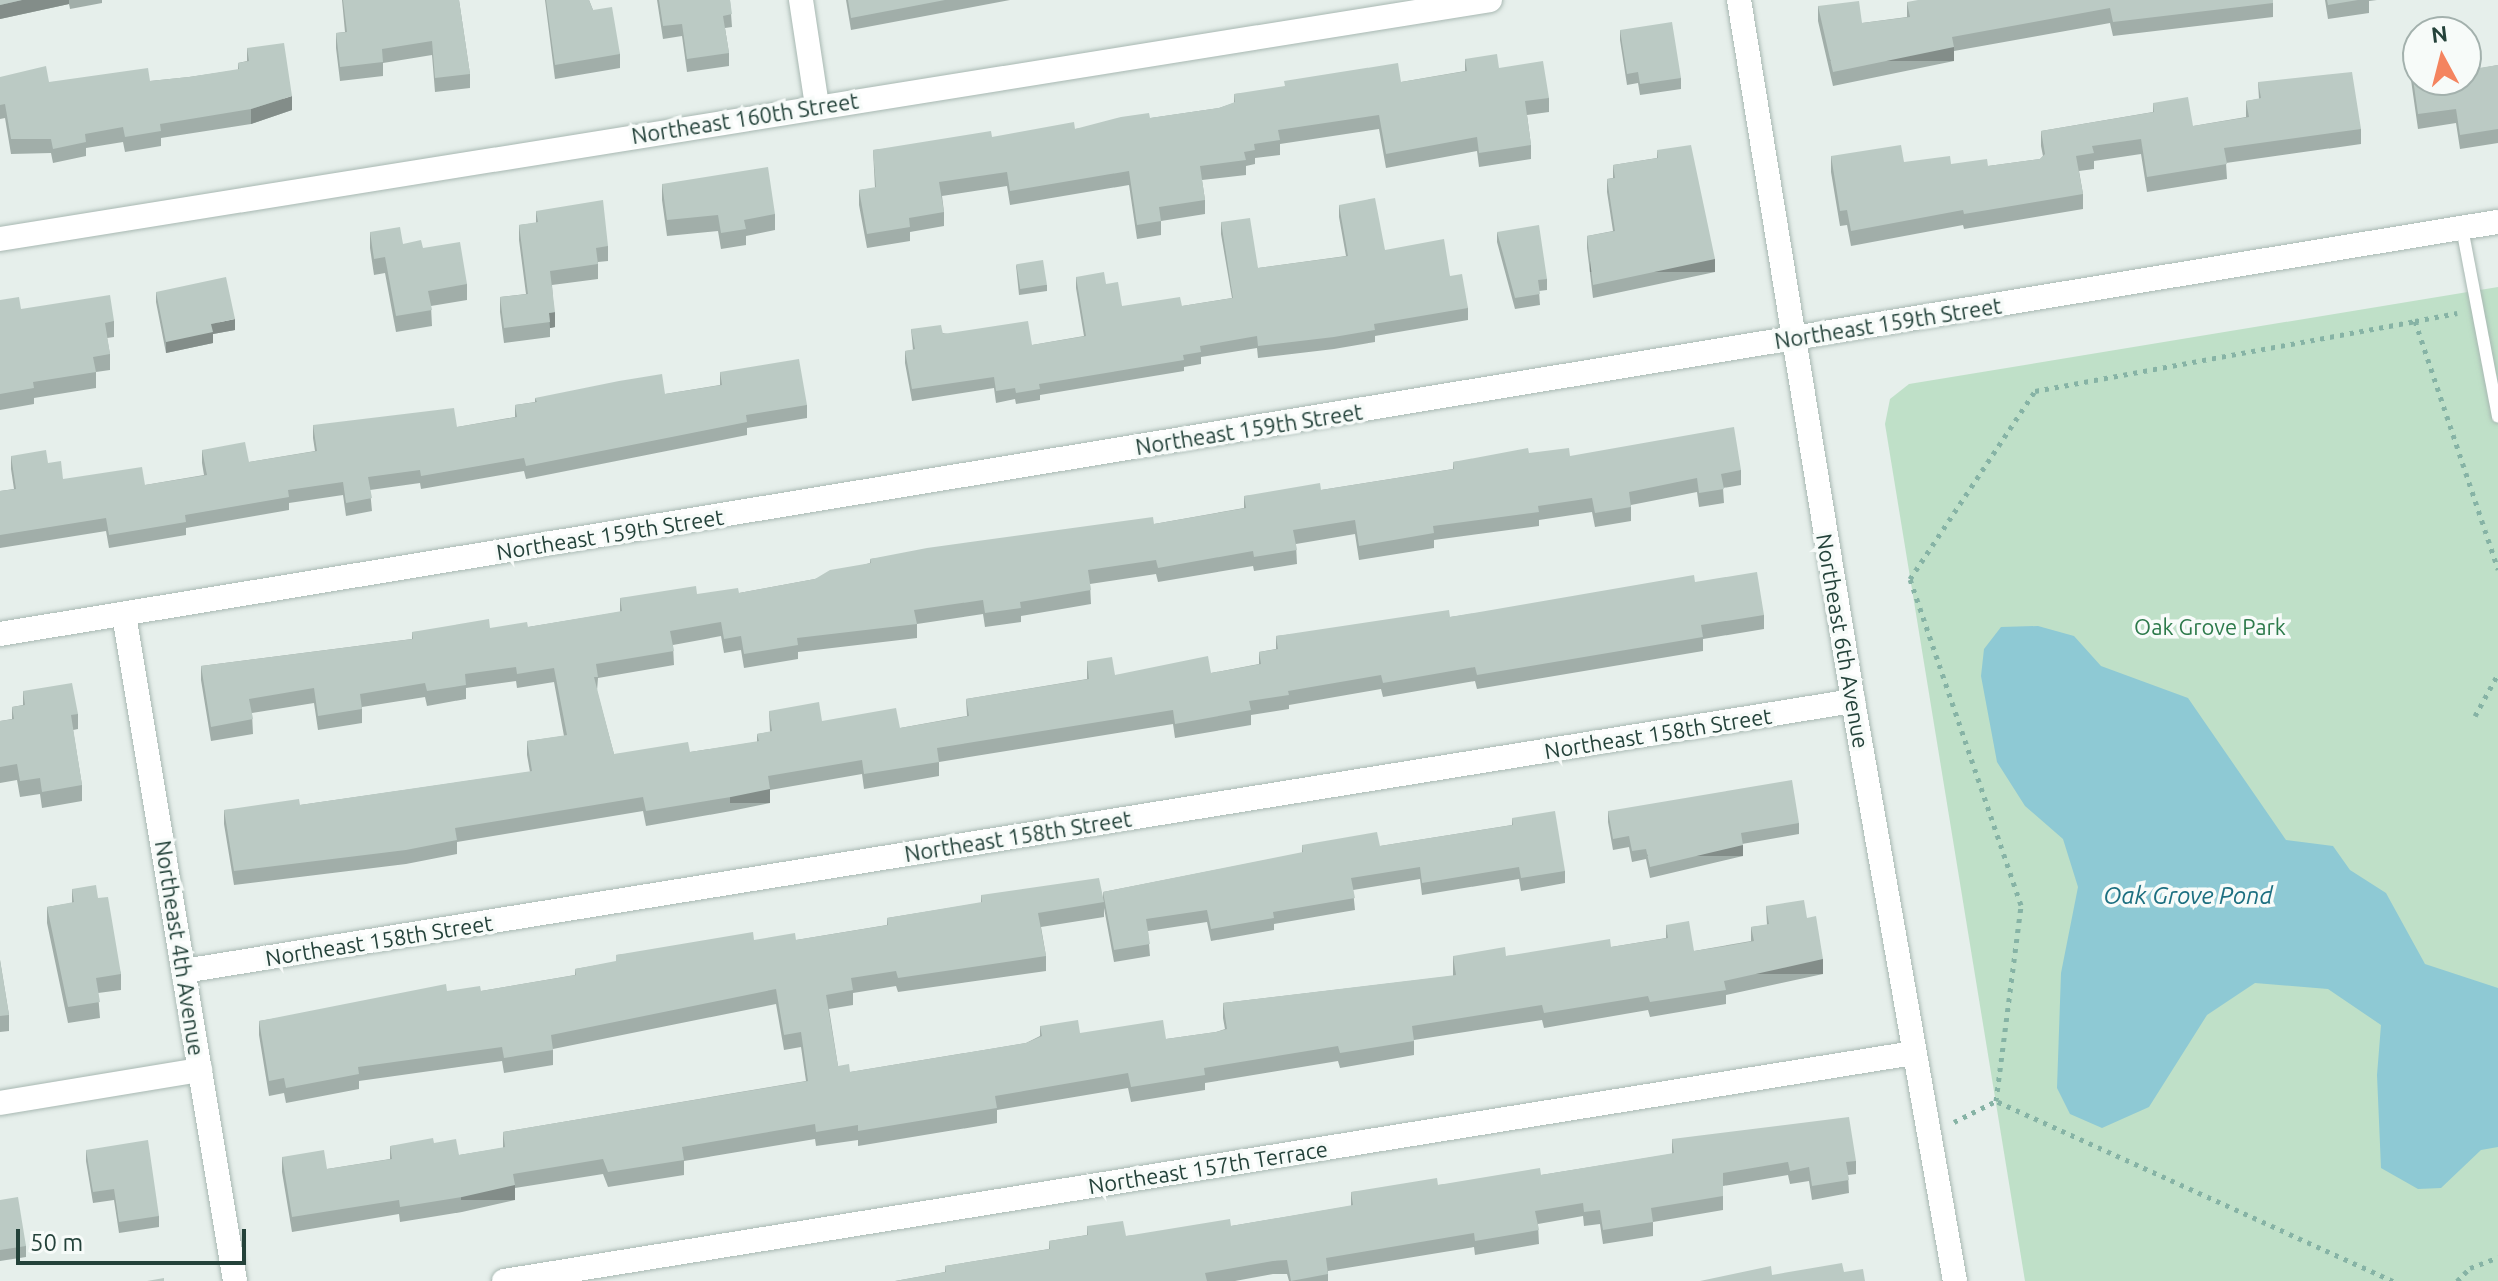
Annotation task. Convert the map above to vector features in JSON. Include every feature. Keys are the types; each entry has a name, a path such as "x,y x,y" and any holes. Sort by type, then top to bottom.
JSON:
{"street":[{"path":"801,0 817,106"},
{"name":"Northeast 160th Street","path":"0,239 1490,0"},
{"name":"Northeast 6th Avenue","path":"1739,0 1853,701 1955,1281"},
{"name":"Northeast 159th Street","path":"0,634 2498,222"},
{"name":"Northeast 4th Avenue","path":"124,615 235,1281"},
{"name":"Northeast 158th Street","path":"184,971 1853,701"},
{"name":"Northeast 157th Terrace","path":"504,1281 1913,1053"},
{"path":"0,1103 200,1070"}],"lane":[{"path":"2462,228 2498,417"}],"path":[{"path":"1996,1101 2021,905 1910,579 2035,391 2476,309"},
{"path":"2415,321 2498,569"},
{"path":"2475,716 2498,674"},
{"path":"1928,1134 1996,1101"},
{"path":"1996,1101 2393,1281"},
{"path":"2457,1281 2470,1268 2498,1257"}],"green space":[{"name":"Oak Grove Park","path":"2498,287 2498,1281 2025,1281 1885,424 1890,399 1909,384"}],"water":[{"name":"Oak Grove Pond","path":"2038,626 2074,636 2101,666 2188,698 2286,840 2333,846 2350,870 2386,893 2425,964 2498,988 2498,1147 2481,1150 2441,1188 2418,1189 2381,1168 2377,1075 2381,1025 2328,989 2255,983 2207,1015 2149,1107 2102,1128 2070,1114 2057,1088 2061,973 2078,887 2063,839 2025,806 1997,762 1981,676 1984,649 2001,627"}],"building":[{"path":"0,0 22,0 0,5"},
{"path":"343,0 459,0 470,74 435,78 432,41 382,49 383,62 340,67 336,33 347,32"},
{"path":"546,0 589,0 593,10 612,7 620,54 555,65"},
{"path":"659,0 730,0 732,14 723,16 729,53 687,59 682,24 663,26"},
{"path":"848,0 945,0 851,18"},
{"path":"2273,0 2273,3 2113,22 2110,8 1952,37 1954,47 1833,72 1818,6 1859,1 1862,23 1910,17 1907,2"},
{"path":"2327,0 2358,0 2328,5"},
{"path":"1672,22 1681,78 1640,84 1638,72 1627,74 1620,30"},
{"path":"284,43 292,96 251,109 160,124 161,131 125,137 123,127 85,134 86,142 53,149 51,139 11,139 5,104 0,105 0,77 46,66 49,82 148,68 150,81 239,69 238,63 249,61 247,48"},
{"path":"1497,54 1499,68 1543,61 1549,98 1525,101 1531,145 1479,153 1477,137 1386,154 1379,115 1278,130 1280,140 1254,144 1255,150 1244,152 1246,160 1200,166 1205,200 1159,207 1161,221 1137,225 1129,171 1010,191 1007,172 939,182 944,212 909,218 910,227 867,234 859,190 876,187 873,150 991,131 992,137 1074,122 1075,129 1121,117 1149,113 1150,118 1219,108 1235,102 1234,94 1285,86 1284,81 1398,63 1401,82 1467,71 1465,59"},
{"path":"2498,65 2498,129 2460,135 2456,109 2418,114 2415,96 2482,96 2482,68"},
{"path":"2352,72 2361,129 2224,148 2227,164 2147,177 2141,139 2092,146 2094,153 2076,156 2083,194 1964,214 1963,210 1851,231 1847,210 1840,211 1831,156 1901,145 1904,162 1950,156 1951,164 1987,159 1988,166 2040,159 2045,154 2041,131 2154,112 2153,103 2188,97 2193,126 2249,117 2246,101 2261,98 2258,82"},
{"path":"1691,145 1715,259 1593,285 1587,236 1615,231 1607,179 1615,178 1613,165 1658,158 1657,150"},
{"path":"768,167 775,214 744,220 746,229 721,233 718,215 667,220 662,184"},
{"path":"1375,198 1385,250 1444,239 1450,276 1462,274 1468,308 1374,324 1375,330 1334,337 1258,346 1257,336 1200,346 1201,352 1183,355 1184,360 1039,384 1040,389 1016,393 1015,388 996,391 994,377 912,389 905,351 915,349 911,329 941,325 943,334 1028,321 1032,345 1086,336 1076,277 1104,272 1106,284 1118,282 1122,306 1180,297 1182,306 1233,298 1221,222 1250,218 1258,268 1348,256 1339,205"},
{"path":"603,200 608,246 596,248 598,264 550,271 555,312 549,313 550,322 504,328 500,297 528,294 519,225 538,222 536,211"},
{"path":"1539,225 1547,279 1538,280 1540,294 1515,298 1497,232"},
{"path":"400,227 403,244 421,240 423,248 460,242 467,284 428,291 432,310 396,316 385,257 374,259 370,232"},
{"path":"1043,260 1047,285 1020,289 1016,264"},
{"path":"226,277 235,319 211,324 213,332 166,342 156,292"},
{"path":"110,295 114,321 105,323 110,354 93,357 96,372 33,382 34,388 0,394 0,300 19,297 21,309"},
{"path":"799,359 807,405 746,415 747,422 526,466 524,458 421,476 420,470 368,477 372,498 346,503 343,482 288,490 289,497 185,515 186,522 109,535 106,518 0,535 0,491 16,489 11,456 46,450 48,463 61,461 63,479 142,467 145,485 207,475 202,450 245,442 249,462 317,451 313,425 454,408 457,427 517,417 515,405 619,381 662,374 665,394 722,385 720,372"},
{"path":"1734,427 1741,470 1721,474 1724,489 1699,493 1697,478 1629,492 1631,507 1595,513 1592,498 1538,506 1539,512 1433,526 1434,533 1359,546 1355,520 1293,530 1297,550 1254,557 1253,551 1158,568 1156,560 1088,570 1091,590 1020,602 1021,608 985,613 983,600 914,610 917,624 797,638 798,645 744,654 741,636 724,639 721,622 670,631 674,651 596,664 598,677 594,677 614,754 688,742 690,752 759,741 757,734 772,731 769,711 819,702 822,721 896,708 900,728 969,716 966,699 1089,679 1087,661 1112,657 1115,675 1208,656 1211,673 1261,664 1259,652 1278,649 1276,636 1449,610 1450,617 1694,575 1695,582 1757,572 1764,615 1701,625 1703,637 1477,675 1475,667 1383,683 1381,675 1288,691 1289,695 1249,701 1251,710 1175,724 1173,710 937,748 939,762 864,774 862,760 768,776 770,789 731,797 646,811 643,797 455,828 457,840 406,850 234,871 224,810 299,799 300,805 532,771 527,741 567,735 554,668 517,674 516,667 465,674 466,685 427,691 425,683 360,694 362,709 318,716 314,688 249,699 253,719 211,727 201,666 413,639 412,632 489,619 490,628 527,622 528,627 622,611 620,598 696,586 697,594 738,588 739,593 815,579 830,570 927,548 1153,517 1154,524 1246,508 1244,496 1320,483 1321,490 1454,469 1453,462 1528,448 1529,453 1569,448 1570,456"},
{"path":"72,683 78,714 71,715 82,785 42,792 40,778 20,781 17,764 0,767 0,721 14,719 12,707 25,705 23,691"},
{"path":"1792,780 1799,823 1741,833 1743,845 1650,867 1646,849 1632,851 1629,836 1613,839 1608,811"},
{"path":"1555,811 1565,871 1521,878 1519,867 1422,883 1420,867 1351,878 1355,898 1273,912 1274,918 1211,929 1207,910 1146,919 1150,944 1114,950 1103,892 1303,852 1302,845 1377,832 1380,846 1513,825 1512,818"},
{"path":"1099,878 1104,902 1038,913 1046,956 898,978 896,971 851,978 853,990 826,995 838,1066 849,1064 850,1072 1026,1043 1042,1036 1040,1026 1078,1020 1080,1033 1163,1020 1166,1039 1216,1032 1227,1029 1223,1003 1456,975 1453,956 1505,947 1506,956 1610,939 1611,947 1668,938 1666,925 1689,921 1694,951 1726,946 1754,941 1751,927 1769,924 1766,906 1804,900 1807,918 1816,916 1823,959 1724,981 1726,990 1650,1002 1648,996 1544,1013 1542,1005 1412,1026 1414,1041 1340,1053 1338,1046 1204,1068 1205,1075 1131,1087 1128,1073 995,1096 997,1108 858,1131 858,1125 816,1132 815,1124 682,1147 684,1160 608,1172 603,1159 513,1174 515,1185 462,1197 400,1207 399,1200 292,1217 282,1157 324,1150 327,1169 392,1159 390,1146 433,1138 434,1143 456,1139 459,1155 505,1147 503,1132 808,1081 801,1032 784,1035 776,989 551,1035 553,1050 504,1058 502,1047 358,1067 359,1074 286,1088 284,1078 269,1081 259,1021 446,984 447,991 480,986 481,991 576,975 575,969 616,961 616,955 753,932 754,940 795,933 796,940 888,925 887,918 982,902 981,895"},
{"path":"96,885 98,898 108,897 121,974 96,978 100,1002 68,1007 47,907 74,902 72,889"},
{"path":"0,960 9,1015 0,1016"},
{"path":"1849,1117 1856,1161 1846,1162 1849,1180 1812,1186 1809,1167 1790,1171 1788,1162 1723,1173 1723,1196 1651,1208 1653,1222 1603,1230 1600,1210 1584,1212 1583,1203 1535,1211 1539,1230 1475,1241 1474,1233 1326,1258 1328,1274 1291,1281 1287,1260 1205,1273 1207,1281 895,1281 946,1272 945,1266 1050,1249 1049,1241 1088,1235 1087,1226 1123,1221 1126,1236 1230,1219 1231,1226 1353,1205 1351,1192 1437,1178 1438,1185 1540,1168 1541,1175 1674,1153 1672,1139"},
{"path":"148,1140 159,1216 119,1222 114,1189 93,1192 86,1150"},
{"path":"18,1197 26,1246 0,1250 0,1200"},
{"path":"1842,1263 1844,1272 1863,1269 1865,1281 1700,1281 1771,1266 1772,1275"}]}
